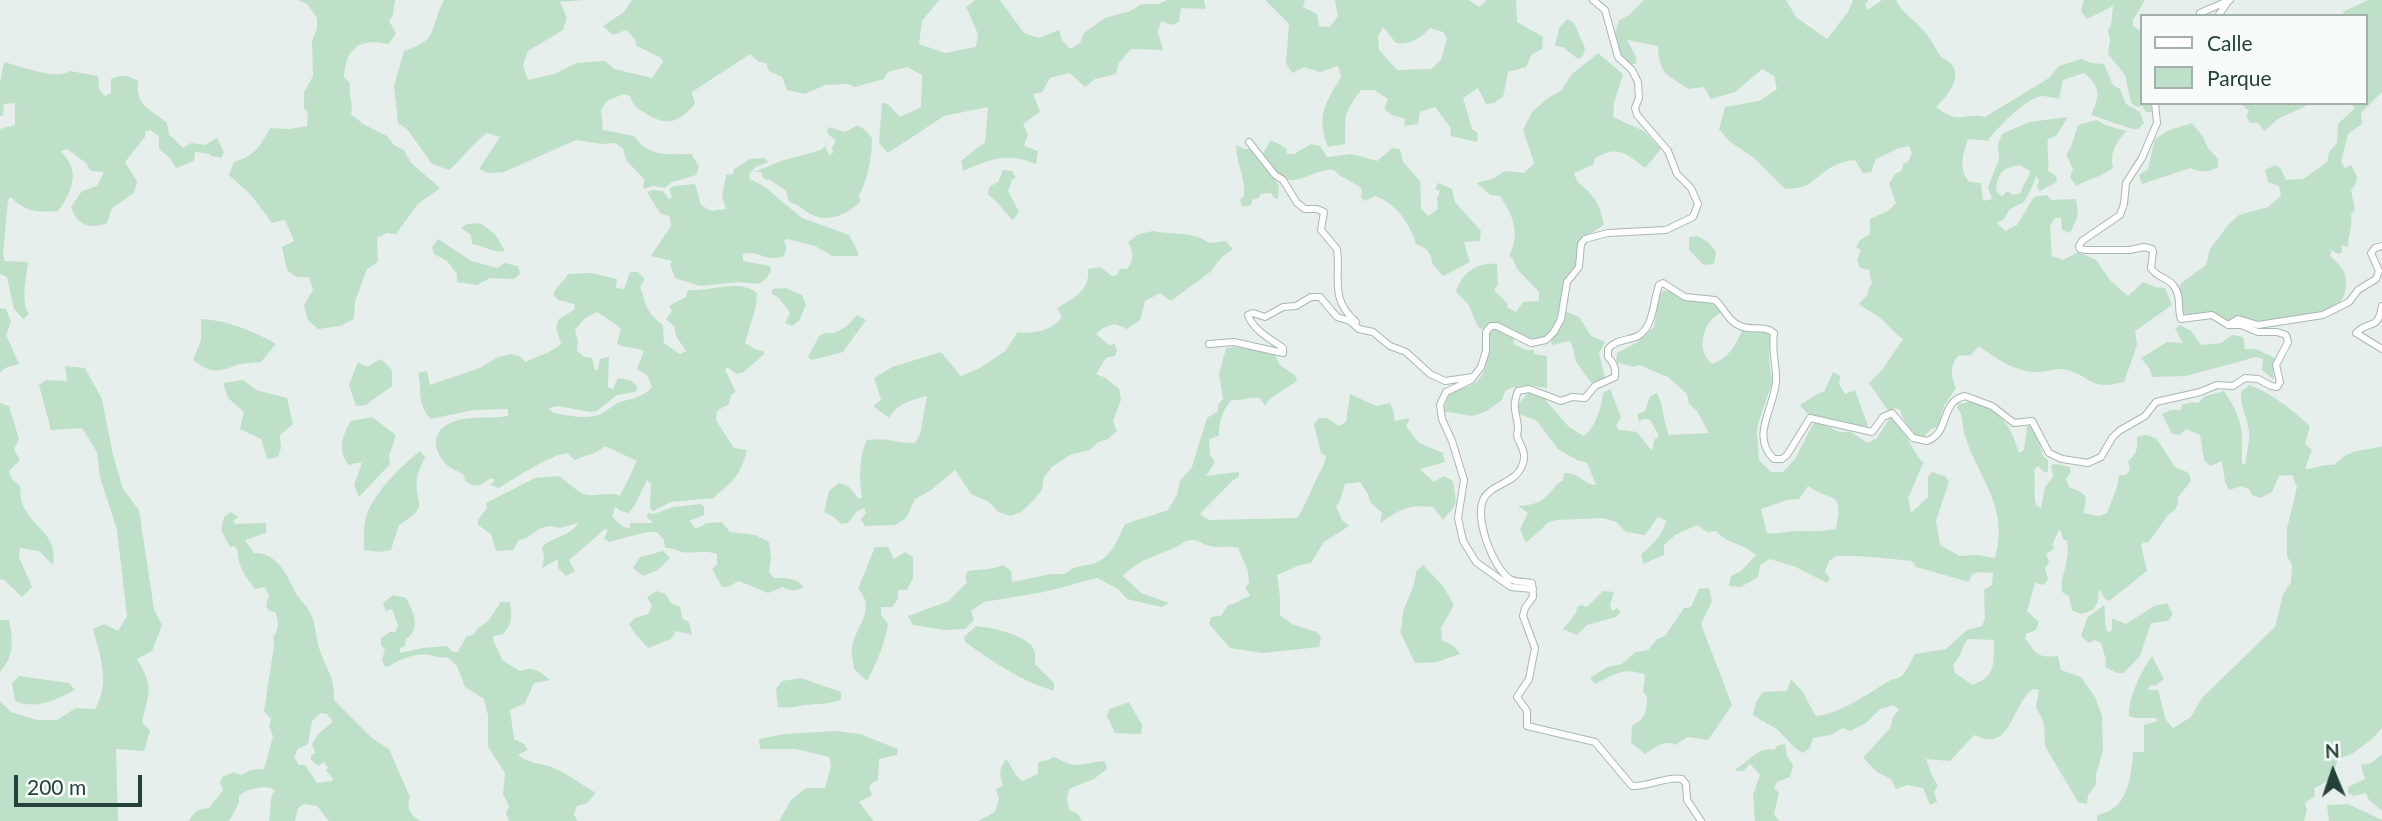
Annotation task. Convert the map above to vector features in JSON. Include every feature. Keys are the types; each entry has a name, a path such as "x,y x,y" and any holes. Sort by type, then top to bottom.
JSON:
{"street":[{"path":"1533,589 1524,586 1511,587 1486,571 1468,550 1461,533 1458,512 1464,480 1440,412 1446,392 1465,384 1475,376 1485,359 1485,337 1491,326 1497,326 1531,343 1541,343 1551,337 1560,319 1567,282 1579,267 1581,244 1585,239 1608,233 1666,230 1693,217 1698,204 1691,188 1677,174 1668,151 1637,116 1635,108 1639,98 1638,82 1632,70 1618,57 1605,10 1593,0"},
{"path":"2200,13 2230,0"},
{"path":"1701,821 1687,800 1686,784 1682,779 1632,786 1608,754 1595,742 1527,726 1527,711 1517,697 1529,679 1535,653 1522,617 1533,597 1532,583 1514,581 1504,574 1485,540 1482,509 1485,498 1512,479 1522,465 1524,449 1517,435 1518,426 1514,411 1517,393 1521,389 1529,389 1562,401 1572,397 1585,398 1595,386 1615,377 1614,362 1608,357 1608,349 1615,342 1639,335 1647,327 1659,285 1663,283 1685,297 1716,300 1730,320 1744,328 1768,329 1774,333 1772,354 1776,382 1763,438 1768,453 1778,460 1787,455 1810,418 1872,432 1883,417 1892,413 1913,438 1927,441 1940,433 1950,404 1965,396 1992,406 2017,424 2032,421 2045,447 2054,456 2075,462 2095,461 2101,457 2119,431 2146,416 2155,402 2200,392 2217,385 2233,386 2245,378 2258,379 2274,388 2280,385 2276,365 2288,342 2286,335 2258,332 2241,325 2228,325 2212,315 2181,319 2176,289 2171,282 2158,277 2151,268 2152,249 2080,249 2082,241 2120,215 2123,210 2126,183 2142,158 2157,124 2155,105"},
{"path":"1249,142 1275,175 1283,180 1297,203 1305,209 1324,212 1321,230 1337,249 1336,276 1341,302 1347,313 1390,346 1406,352 1430,374 1445,382 1475,376"},
{"path":"2228,325 2238,319 2258,325 2323,315 2349,302 2358,290 2379,278 2379,271 2371,253 2382,246"},
{"path":"1209,344 1234,342 1283,353 1283,348 1262,334 1249,321 1248,315 1255,313 1265,317 1283,307 1300,305 1315,296 1323,298 1336,317 1350,321 1359,329 1373,332"},
{"path":"2382,306 2381,317 2377,323 2361,328 2356,333 2382,349"}],"green space":[{"path":"298,0 395,0 393,15 389,21 396,33 389,44 363,44 352,51 348,58 344,77 350,83 351,114 404,150 411,163 440,188 418,204 396,234 387,233 377,238 378,262 367,269 355,301 354,319 340,326 318,329 308,320 304,305 313,290 309,277 296,277 287,270 282,247 294,241 285,220 272,223 251,195 229,175 234,162 256,150 270,128 307,126 308,112 304,109 304,92 313,76 312,41 317,28 317,18 307,4"},
{"path":"444,0 584,0 560,2 567,18 563,30 528,51 523,65 528,80 554,74 576,63 605,61 614,69 652,78 663,62 661,58 637,46 626,30 613,35 603,26 624,12 633,0 939,0 922,21 919,44 945,53 976,47 978,34 966,7 975,0 1000,0 1024,33 1039,38 1059,30 1062,40 1070,49 1080,43 1084,33 1105,18 1130,11 1142,4 1159,4 1167,0 1204,0 1206,9 1181,8 1179,22 1171,25 1161,21 1158,32 1163,50 1131,49 1119,63 1116,74 1095,79 1085,87 1070,73 1050,78 1042,92 1033,94 1040,112 1023,124 1028,135 1024,146 1038,151 1036,164 1016,158 999,158 963,171 961,161 985,142 988,107 944,116 888,153 879,143 882,103 888,104 900,117 921,107 922,75 907,67 888,72 884,79 855,87 848,84 825,85 805,94 787,90 782,77 769,71 766,63 759,62 750,54 692,92 695,104 672,121 660,120 637,108 630,96 624,94 608,100 601,110 603,130 634,136 646,148 659,153 691,154 699,166 696,175 672,182 665,188 653,186 643,189 644,179 626,160 623,149 615,143 576,140 504,172 488,173 479,169 500,137 487,133 449,170 432,164 407,129 398,123 394,86 404,51 421,44 429,37"},
{"path":"1265,0 1305,0 1303,7 1317,14 1319,26 1330,27 1338,16 1335,0 1469,0 1479,7 1487,0 1516,0 1517,22 1543,37 1542,49 1532,54 1526,67 1508,72 1503,97 1494,103 1486,104 1478,88 1463,98 1472,129 1478,133 1477,142 1451,136 1450,127 1435,107 1420,112 1418,124 1404,126 1405,119 1384,109 1388,99 1374,90 1361,90 1346,116 1345,144 1328,147 1323,118 1327,103 1341,77 1338,66 1320,72 1304,67 1292,73 1286,63 1289,24","holes":["1383,27 1396,43 1415,40 1430,28 1443,32 1447,38 1441,60 1431,69 1397,70 1379,50 1378,36"]},
{"path":"1644,0 1786,0 1796,17 1827,39 1848,12 1853,0 1868,0 1865,5 1868,10 1882,0 1896,0 1925,32 1941,57 1954,68 1951,89 1936,107 1956,117 1985,117 2049,78 2059,66 2081,59 2104,64 2113,85 2120,89 2126,104 2140,112 2144,123 2138,129 2091,115 2097,92 2094,83 2084,73 2063,80 2059,99 2041,96 2028,102 2004,122 1988,141 1968,139 1963,166 1969,182 1981,183 1983,201 1992,199 1988,187 1999,159 1998,144 2002,134 2029,122 2068,117 2056,136 2048,139 2048,171 2056,176 2057,182 2040,191 2036,176 2024,202 2010,209 2004,219 1997,223 2005,231 2017,225 2034,197 2047,195 2051,200 2076,199 2078,215 2070,233 2062,230 2061,218 2055,218 2050,226 2052,256 2063,260 2078,252 2096,260 2110,280 2128,296 2143,282 2165,288 2172,305 2135,331 2137,345 2124,382 2097,384 2063,369 2031,372 2015,368 1979,346 1971,355 1958,356 1955,360 1952,372 1956,388 1944,406 1938,427 1931,429 1922,439 1910,436 1900,410 1895,408 1889,412 1869,383 1882,370 1903,339 1880,318 1859,304 1872,284 1869,270 1860,268 1857,260 1861,250 1856,247 1860,240 1870,234 1870,219 1888,211 1896,203 1889,184 1895,174 1902,170 1903,164 1908,162 1912,153 1909,146 1876,159 1871,172 1863,173 1855,160 1847,161 1830,168 1807,185 1785,189 1754,158 1729,141 1719,129 1725,107 1759,101 1777,89 1774,76 1762,69 1735,92 1711,99 1704,87 1688,89 1666,73 1660,63 1658,46 1627,40 1636,57 1636,63 1630,65 1619,50 1616,39 1619,20 1629,15","holes":["2020,165 2030,171 2021,193 2013,195 2007,191 2002,197 1996,191 2000,175 2005,169"]},
{"path":"2084,0 2145,0 2133,20 2133,26 2140,31 2140,105 2150,105 2152,112 2146,112 2142,106 2137,107 2131,103 2125,75 2108,54 2108,30 2113,6 2087,19 2081,11"},
{"path":"2368,0 2382,0 2382,92 2361,113 2362,124 2348,134 2341,162 2345,168 2351,165 2357,178 2351,190 2355,210 2351,214 2348,247 2342,245 2342,252 2338,254 2332,250 2330,256 2344,273 2346,287 2342,299 2324,313 2282,321 2239,319 2227,323 2208,314 2187,315 2182,312 2180,284 2206,265 2210,249 2239,215 2268,207 2281,196 2279,186 2268,182 2265,170 2276,165 2286,180 2303,179 2327,162 2329,152 2337,143 2338,124 2355,108 2353,105 2368,105 2368,14 2343,12"},
{"path":"1567,19 1574,23 1585,48 1583,56 1578,59 1563,47 1555,46 1559,28"},
{"path":"1598,53 1623,74 1614,103 1613,117 1644,131 1661,149 1645,168 1627,155 1616,151 1595,158 1593,165 1574,173 1578,182 1596,202 1604,225 1583,238 1579,263 1567,279 1556,321 1545,338 1528,338 1495,326 1486,326 1484,330 1478,327 1468,304 1456,292 1462,279 1472,270 1483,265 1497,264 1498,285 1494,290 1508,304 1507,307 1516,312 1523,302 1539,301 1539,292 1517,269 1509,256 1515,232 1505,203 1500,196 1490,195 1477,183 1494,178 1505,171 1524,173 1534,163 1523,130 1532,112 1561,91 1571,75"},
{"path":"4,62 48,74 64,74 70,71 98,76 99,89 105,96 111,93 111,79 131,77 138,81 142,102 167,123 169,134 183,148 191,143 205,145 217,138 224,152 221,158 195,152 194,161 176,168 169,157 159,149 159,136 150,130 145,132 145,137 125,162 137,181 134,193 112,208 107,223 90,226 77,218 71,207 82,191 97,186 104,172 91,171 86,163 67,149 61,151 70,164 73,177 68,196 58,211 33,210 22,206 11,197 8,200 3,255 5,261 28,262 24,296 29,314 23,319 14,309 7,277 0,274 0,129 15,125 15,103 4,104 3,115 0,116 0,83"},
{"path":"2242,105 2308,105 2278,119 2264,131 2258,123 2250,123 2246,116 2249,111"},
{"path":"2097,120 2127,131 2114,148 2113,168 2076,186 2070,177 2073,169 2066,155 2078,125"},
{"path":"2192,123 2218,159 2218,167 2205,171 2191,168 2142,184 2139,175 2148,169 2155,139 2167,131"},
{"path":"858,125 872,138 870,160 859,195 860,202 843,214 822,218 809,213 789,202 786,191 764,179 761,172 754,172 821,150 825,146 829,155 833,153 832,147 836,141 827,133 828,127 845,132"},
{"path":"1271,140 1286,148 1287,154 1294,154 1311,144 1320,146 1327,157 1351,154 1377,161 1392,148 1400,149 1403,162 1420,181 1421,208 1428,216 1438,209 1440,191 1435,189 1438,183 1452,189 1455,202 1481,231 1480,241 1464,242 1470,262 1443,276 1432,263 1427,250 1416,244 1406,221 1395,209 1375,196 1365,201 1361,198 1362,189 1334,170 1320,171 1292,180 1280,177 1262,155"},
{"path":"1236,145 1253,149 1279,186 1278,199 1271,193 1260,194 1259,198 1252,200 1251,205 1242,207 1240,200 1244,196 1244,189"},
{"path":"764,158 768,162 756,167 749,174 750,179 765,187 802,218 849,235 858,256 832,256 815,246 787,239 784,240 784,256 772,258 753,253 743,254 743,261 770,266 771,271 765,280 758,284 739,282 700,286 675,278 670,264 672,261 651,256 671,226 670,217 660,213 647,192 663,191 669,199 672,197 669,189 674,186 695,184 701,205 711,211 726,209 722,197 726,175 733,174 734,169 750,159"},
{"path":"1003,170 1012,171 1016,177 1008,191 1019,212 1013,220 988,195 989,187 998,182"},
{"path":"480,223 495,234 505,251 472,244 471,235 461,228 467,224"},
{"path":"1153,231 1190,235 1209,243 1226,241 1233,249 1222,257 1210,272 1171,301 1160,293 1145,301 1140,320 1127,329 1115,324 1096,334 1109,345 1115,344 1117,351 1115,356 1106,358 1096,374 1106,378 1119,389 1121,400 1113,421 1117,431 1108,439 1098,442 1090,450 1070,455 1052,467 1044,477 1042,490 1032,502 1021,512 1011,516 998,512 989,502 971,494 955,470 930,491 915,499 906,518 895,525 865,526 861,519 866,513 864,508 856,512 848,523 841,524 824,512 829,491 839,483 848,486 859,499 862,497 860,468 867,440 915,443 920,435 927,396 901,406 889,418 873,406 881,400 874,378 892,367 941,352 961,376 978,369 1005,351 1018,332 1042,330 1058,322 1062,317 1057,308 1084,288 1088,269 1100,267 1112,276 1117,275 1120,269 1127,269 1132,256 1128,242 1139,234"},
{"path":"1698,236 1716,252 1714,264 1704,265 1689,250 1689,237"},
{"path":"438,239 471,261 498,268 504,263 518,266 520,274 514,279 490,278 477,285 457,282 457,274 447,261 434,254 432,247"},
{"path":"630,272 638,272 645,279 640,287 647,308 663,325 664,343 680,354 686,351 676,336 674,326 666,319 672,311 669,306 686,297 688,290 733,286 750,289 757,293 756,306 745,343 764,354 744,372 736,374 727,367 725,370 736,392 731,395 729,404 717,411 716,420 734,448 747,450 740,470 731,482 714,498 671,502 653,511 650,508 651,484 647,480 629,513 615,507 612,517 623,527 630,528 630,523 653,523 647,517 648,513 701,504 704,507 704,515 689,521 696,529 707,523 722,522 730,532 755,535 769,542 769,572 774,578 795,580 804,588 791,590 783,587 768,593 739,581 722,587 712,569 717,564 717,554 665,548 664,540 657,532 609,542 604,538 608,530 605,529 569,560 575,571 566,576 558,568 558,559 542,568 542,547 571,531 578,523 560,528 541,528 519,540 513,550 496,551 491,534 478,525 478,520 487,508 486,503 535,478 559,476 584,494 620,496 637,461 605,446 575,460 567,453 552,458 499,488 490,485 495,480 491,478 481,484 472,485 465,481 464,475 445,463 437,448 438,435 441,429 454,421 508,416 508,409 474,410 430,419 421,400 418,373 427,371 430,385 480,368 498,357 511,354 521,357 525,362 551,351 561,344 556,328 558,320 575,309 574,304 558,300 553,294 568,274 590,273 617,279 616,288 624,289","holes":["597,312 621,329 617,344 644,351 637,369 647,375 652,387 640,396 617,403 597,415 578,417 553,413 549,408 558,406 597,411 617,395 635,392 638,387 630,380 618,378 613,389 608,387 609,357 600,359 598,370 595,370 592,358 584,357 577,351 575,330 584,319"]},
{"path":"786,288 802,295 806,305 799,321 792,326 785,323 790,313 779,298 771,293 773,289"},
{"path":"1663,291 1669,291 1681,298 1715,304 1721,313 1710,322 1703,336 1704,352 1712,364 1730,351 1742,331 1768,332 1772,383 1757,432 1759,460 1771,472 1783,472 1795,459 1813,424 1818,422 1840,432 1851,432 1868,443 1876,439 1890,418 1894,417 1924,463 1908,497 1911,513 1928,497 1928,477 1932,472 1945,476 1949,482 1936,521 1940,545 1960,556 1995,558 1999,540 1995,508 1964,433 1958,404 1974,401 1992,411 2008,427 2019,453 2024,450 2027,426 2035,429 2043,456 2048,460 2048,471 2045,473 2038,466 2034,470 2035,501 2041,508 2045,487 2053,477 2051,465 2056,464 2070,467 2071,472 2066,479 2069,487 2085,496 2083,513 2099,516 2107,513 2119,475 2126,475 2130,470 2128,461 2136,450 2137,437 2146,435 2156,438 2175,467 2189,473 2191,481 2178,497 2174,511 2168,515 2148,543 2141,545 2147,571 2109,601 2099,589 2098,601 2093,610 2081,614 2072,610 2069,596 2062,592 2068,548 2067,541 2059,530 2052,545 2055,548 2046,554 2049,562 2045,569 2048,579 2044,585 2035,583 2027,611 2039,622 2036,630 2026,634 2025,638 2038,654 2058,656 2061,670 2081,677 2095,697 2102,716 2103,750 2096,785 2088,795 2087,804 2078,802 2045,746 2044,723 2036,707 2039,690 2033,689 2025,697 2009,726 1996,738 1987,739 1974,735 1950,761 1926,759 1938,785 1934,792 1937,802 1930,805 1923,788 1908,785 1896,789 1891,779 1877,772 1863,758 1890,728 1893,717 1899,710 1894,705 1880,709 1866,723 1850,731 1843,728 1830,735 1813,738 1810,748 1803,753 1778,730 1753,715 1756,702 1763,692 1787,691 1791,679 1802,691 1816,716 1844,707 1900,677 1915,654 1946,649 1967,630 1982,626 1985,619 1984,590 1992,585 1993,573 1972,574 1969,582 1916,567 1912,561 1836,556 1829,561 1825,572 1830,578 1827,583 1796,567 1770,559 1760,565 1758,577 1741,587 1729,586 1731,576 1741,571 1756,555 1725,539 1716,531 1707,532 1697,525 1675,535 1664,545 1664,555 1643,564 1641,554 1657,539 1665,525 1666,520 1658,517 1645,535 1626,532 1616,522 1603,518 1557,520 1549,522 1526,543 1520,529 1528,513 1518,506 1534,504 1543,499 1563,480 1564,473 1596,485 1587,463 1558,449 1536,420 1518,414 1519,403 1530,391 1543,397 1569,427 1584,436 1597,417 1603,393 1610,389 1621,417 1616,426 1619,430 1637,432 1652,451 1654,440 1659,436 1650,420 1638,421 1638,414 1645,411 1650,396 1657,393 1669,435 1709,433 1697,411 1689,404 1687,394 1668,377 1639,365 1633,367 1616,362 1617,353 1636,343 1654,327 1659,296","holes":["1808,486 1837,502 1839,508 1836,529 1767,533 1761,509 1799,499","1968,639 1994,640 1990,673 1973,685 1955,673 1953,664"]},
{"path":"0,308 6,309 11,322 6,335 19,364 5,368 0,373"},
{"path":"1567,312 1579,317 1591,336 1605,342 1599,353 1605,378 1592,384 1576,362 1570,341 1552,345 1551,341"},
{"path":"857,315 866,320 843,352 812,360 808,357 819,336 834,333 847,326"},
{"path":"201,319 240,327 276,344 261,362 210,370 193,360 201,340"},
{"path":"2180,325 2191,331 2201,345 2221,343 2232,335 2243,337 2245,349 2256,349 2275,358 2274,380 2262,370 2263,359 2256,357 2186,376 2152,377 2150,369 2141,358 2167,342 2183,343 2175,329"},
{"path":"1493,328 1513,336 1514,344 1526,350 1534,350 1534,354 1547,356 1547,388 1527,385 1511,388 1505,391 1502,400 1485,412 1472,416 1443,411 1450,391 1472,385 1482,375 1488,334"},
{"path":"1226,348 1273,352 1280,365 1295,375 1297,381 1270,399 1265,406 1260,398 1232,400 1223,412 1219,436 1209,439 1210,455 1215,462 1206,476 1239,472 1239,477 1200,514 1209,520 1297,518 1326,456 1321,453 1314,424 1319,418 1327,418 1339,426 1346,422 1350,394 1376,406 1390,403 1395,421 1410,418 1406,426 1419,443 1443,453 1445,462 1420,469 1434,482 1444,476 1453,481 1456,502 1443,520 1433,507 1417,506 1399,511 1380,523 1382,513 1370,502 1360,482 1345,484 1336,506 1342,520 1349,526 1324,542 1311,563 1277,575 1280,615 1292,624 1317,632 1321,638 1319,647 1262,653 1230,648 1209,624 1211,617 1221,616 1228,605 1250,596 1245,587 1249,584 1248,571 1238,548 1210,546 1193,540 1141,562 1123,576 1141,593 1169,603 1162,607 1127,599 1118,589 1097,578 1044,592 984,602 971,611 974,620 965,629 944,630 913,625 908,616 949,601 967,582 965,577 968,571 1003,565 1011,571 1012,582 1065,574 1104,558 1113,548 1125,524 1168,510 1177,495 1180,481 1192,467 1207,418 1218,411 1218,405 1223,399 1219,374"},
{"path":"381,359 392,370 392,386 366,405 356,406 349,385 358,362 367,367"},
{"path":"65,366 85,368 102,399 123,489 139,510 154,609 162,625 152,651 137,659 148,683 142,722 150,731 144,751 116,749 118,821 0,821 0,701 11,712 37,720 57,720 76,708 95,709 102,689 103,669 93,629 104,624 118,631 127,616 117,530 100,477 97,452 82,428 51,430 39,385 46,380 67,381"},
{"path":"1833,372 1840,376 1839,384 1845,394 1855,390 1868,426 1866,430 1820,416 1810,417 1800,405 1824,392"},
{"path":"243,380 256,390 287,398 293,424 280,435 281,448 278,457 267,459 261,439 240,429 244,412 228,398 223,383"},
{"path":"2249,385 2274,397 2310,426 2305,444 2312,450 2305,469 2334,465 2352,453 2382,446 2382,728 2352,754 2338,759 2330,777 2314,788 2315,796 2305,803 2307,810 2304,821 2097,821 2097,815 2115,807 2121,800 2129,782 2133,752 2144,752 2144,725 2157,721 2156,718 2129,716 2133,692 2152,656 2164,679 2149,686 2148,690 2158,690 2166,720 2173,728 2191,717 2202,698 2275,627 2283,595 2291,582 2292,565 2287,556 2287,528 2297,487 2292,475 2279,476 2272,492 2260,498 2241,486 2229,490 2222,461 2210,466 2204,460 2200,435 2186,429 2180,435 2172,434 2162,414 2181,410 2182,405 2198,403 2205,396 2224,391 2238,418 2242,433 2242,463 2245,465 2249,431 2241,392"},
{"path":"0,403 9,406 19,439 14,449 20,460 9,471 12,479 20,486 21,501 26,512 48,538 54,554 53,565 39,551 20,548 19,557 32,587 22,597 3,579 0,580"},
{"path":"372,417 396,435 389,456 390,464 359,497 354,485 362,463 349,465 343,455 342,443 351,421"},
{"path":"420,451 425,457 417,478 418,509 399,525 391,550 364,550 365,520 373,502 391,478"},
{"path":"231,512 238,517 233,521 235,524 266,523 266,533 245,540 254,553 268,556 279,565 308,609 319,648 332,679 334,700 372,738 389,749 410,797 410,811 420,821 329,821 317,806 304,804 298,808 295,821 269,821 275,790 262,787 239,796 239,803 229,821 189,821 197,811 209,808 223,790 220,783 222,777 234,772 241,775 251,770 264,769 273,736 269,726 271,719 264,711 277,618 275,612 269,611 266,606 269,595 264,587 255,589 245,576 238,550 234,546 230,547 221,530 224,517","holes":["321,713 327,714 333,722 318,734 312,744 315,753 311,755 311,760 318,766 324,762 333,779 317,783 305,765 299,765 294,757 298,749 308,744 312,721"]},
{"path":"875,547 888,547 894,559 905,552 913,557 913,578 907,590 898,590 898,599 892,607 881,607 881,615 888,624 880,654 867,681 854,669 852,649 866,610 866,603 858,589"},
{"path":"663,551 670,558 658,570 643,576 633,568 640,557"},
{"path":"1423,565 1443,586 1454,605 1441,628 1442,640 1455,647 1460,654 1437,662 1415,663 1400,632 1403,611 1416,571"},
{"path":"1709,588 1712,601 1701,624 1732,705 1708,740 1688,737 1675,745 1660,745 1645,754 1631,743 1632,726 1641,720 1646,710 1647,696 1643,692 1645,675 1626,672 1595,684 1590,678 1607,667 1622,664 1635,652 1648,650 1657,639 1665,636 1684,608 1691,607 1699,589"},
{"path":"656,591 666,594 671,603 680,607 682,618 689,622 692,635 676,631 671,639 648,648 629,624 635,618 648,614 652,606 647,597"},
{"path":"1603,591 1614,592 1610,605 1612,611 1617,608 1621,612 1616,617 1587,625 1577,635 1563,629 1576,613 1577,607 1587,607"},
{"path":"393,595 406,598 415,620 411,635 406,639 405,646 400,648 400,653 447,646 453,652 458,652 466,637 474,634 488,621 501,602 510,602 509,627 503,634 493,636 502,660 520,671 536,670 550,680 534,683 525,703 510,710 514,739 524,744 528,750 518,755 561,771 596,793 587,803 577,806 574,815 578,821 509,821 506,813 509,806 503,794 505,773 488,747 488,715 484,699 465,687 457,666 447,657 419,655 403,659 389,667 384,666 382,659 385,650 381,645 381,638 395,632 398,626 392,609 386,611 383,603"},
{"path":"2167,603 2173,614 2168,621 2151,623 2140,656 2124,673 2117,673 2105,667 2106,660 2101,643 2095,640 2089,643 2081,636 2087,618 2104,605 2106,628 2110,632 2112,618 2126,624 2154,606"},
{"path":"0,620 9,620 12,641 8,660 0,672"},
{"path":"976,626 1007,632 1029,643 1035,652 1035,664 1054,683 1054,691 997,664 965,642 964,637"},
{"path":"19,676 69,683 75,690 46,703 23,704 15,701 12,683"},
{"path":"801,678 841,692 841,700 789,708 778,707 776,689 782,681"},
{"path":"1129,702 1142,725 1141,734 1115,733 1107,716 1109,709"},
{"path":"834,731 860,734 898,749 897,755 879,759 878,780 869,787 872,795 859,802 874,821 779,821 791,800 806,788 825,788 831,765 829,757 796,749 760,749 759,739 784,734"},
{"path":"1785,744 1787,756 1793,765 1790,777 1777,782 1774,788 1779,793 1774,814 1779,821 1755,821 1753,795 1760,775 1750,764 1743,771 1736,769 1759,752 1774,750 1778,745"},
{"path":"2382,754 2382,811 2369,800 2366,793 2354,796 2348,793 2348,787 2365,779 2361,765 2371,763"},
{"path":"1053,757 1074,765 1105,761 1107,769 1094,779 1069,789 1069,810 1078,814 1082,821 978,821 995,812 999,799 996,790 1003,785 1000,772 1006,759 1022,781 1038,774 1038,762"},
{"path":"2348,804 2382,821 2329,821 2327,805"}]}
